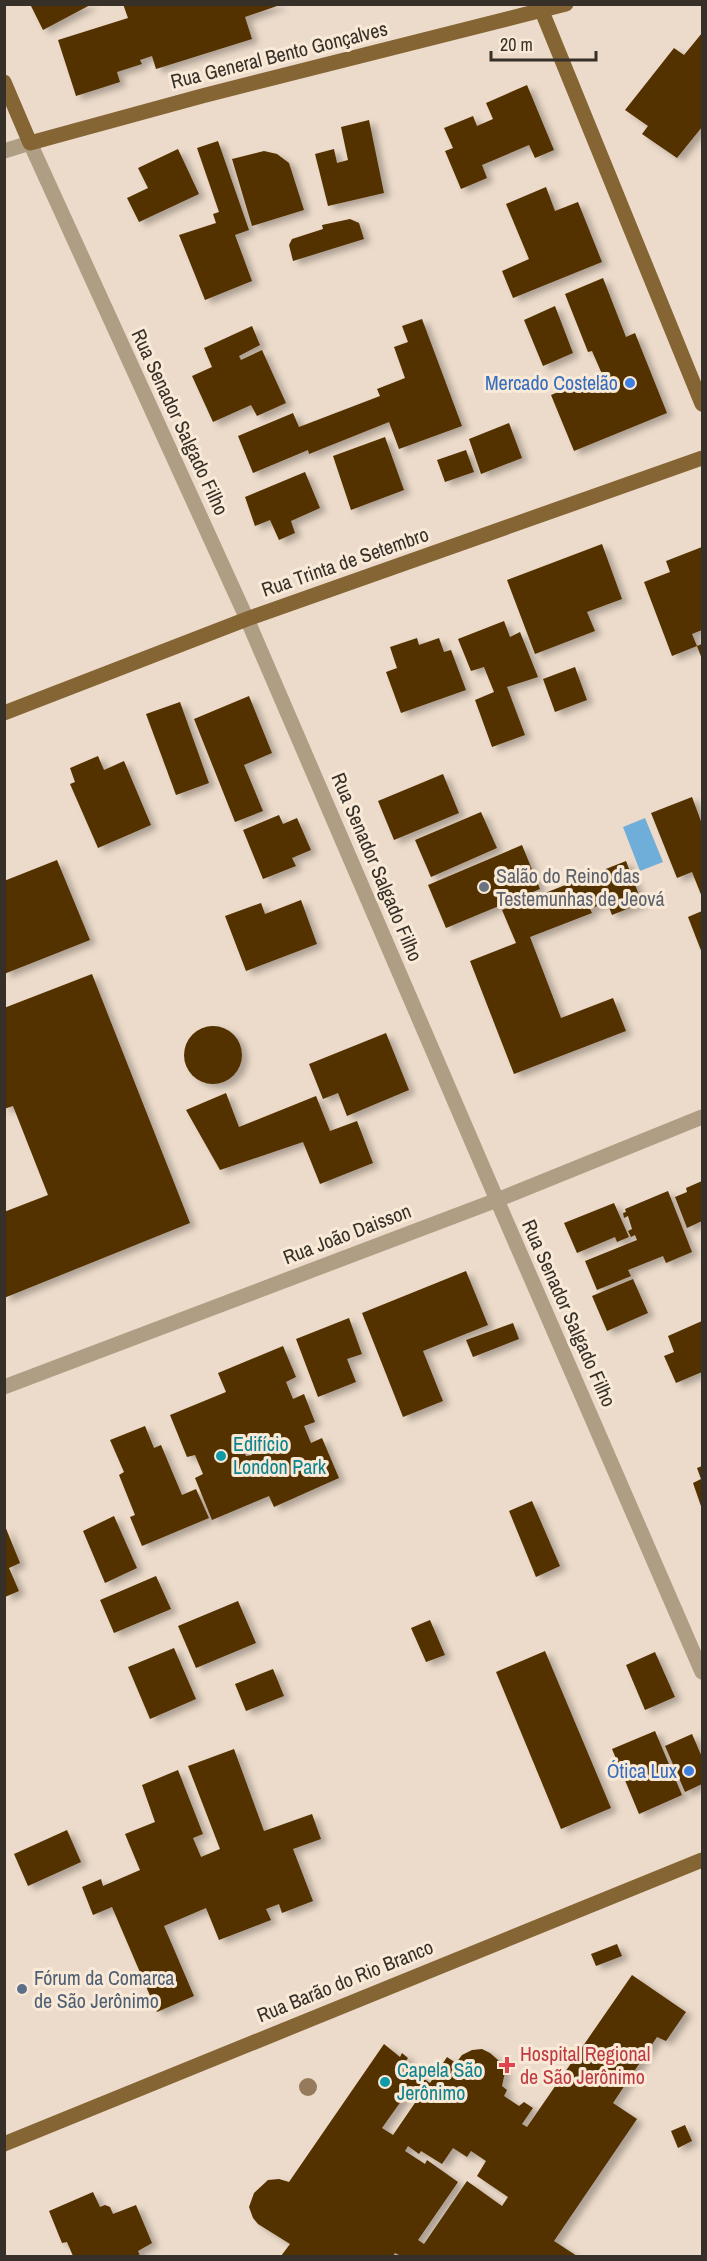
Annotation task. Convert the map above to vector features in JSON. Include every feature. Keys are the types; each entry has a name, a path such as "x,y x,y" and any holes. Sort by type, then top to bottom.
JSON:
{"main road":[{"name":"Rua General Bento Gonçalves","path":"30,143 540,7 566,4"},
{"path":"540,7 702,404"},
{"name":"Rua Senador Salgado Filho","path":"4,82 30,143"},
{"name":"Rua Trinta de Setembro","path":"4,713 247,619 702,458"},
{"name":"Rua Barão do Rio Branco","path":"4,2144 702,1860"}],"street":[{"name":"Rua General Bento Gonçalves","path":"4,151 30,143"},
{"name":"Rua Senador Salgado Filho","path":"30,143 247,619 702,1672"},
{"name":"Rua João Daisson","path":"4,1387 497,1200 702,1117"}],"water":[{"path":"645,818 663,862 640,871 623,827"}],"building":[{"path":"30,4 92,4 43,30"},
{"path":"123,4 280,5 245,17 252,39 156,69 152,56 140,60 142,64 117,72 120,82 76,96 58,40 128,18"},
{"path":"702,33 702,127 677,158 642,134 648,126 625,110 674,48 684,55"},
{"path":"527,85 554,150 535,158 529,145 482,165 487,178 461,189 445,151 453,148 444,128 473,116 477,126 493,119 486,103"},
{"path":"369,120 384,193 328,206 315,154 334,149 337,163 348,160 341,127"},
{"path":"218,141 249,230 235,235 252,281 205,300 179,235 216,223 213,214 219,212 197,148"},
{"path":"178,149 199,194 139,222 127,198 148,188 138,168"},
{"path":"264,151 277,154 289,163 304,210 252,226 232,159"},
{"path":"546,187 555,211 578,202 602,262 513,298 502,271 529,259 506,204"},
{"path":"350,219 359,223 364,239 293,261 289,245 292,239 323,229 322,225"},
{"path":"603,278 626,337 635,333 667,413 574,451 551,395 602,374 592,351 588,352 565,294"},
{"path":"555,306 573,353 543,366 524,320"},
{"path":"422,319 462,426 399,449 389,422 309,454 308,450 253,473 238,436 293,413 299,427 380,396 377,389 405,378 394,347 408,342 402,326"},
{"path":"252,326 260,345 239,356 241,360 262,350 286,403 257,416 251,405 213,422 192,376 212,367 204,348"},
{"path":"509,423 522,458 481,474 469,439"},
{"path":"385,437 404,490 351,510 333,456"},
{"path":"466,450 474,472 445,482 437,460"},
{"path":"305,472 320,508 291,521 295,533 279,540 270,520 255,526 245,497"},
{"path":"602,544 622,599 587,612 595,631 535,654 507,580"},
{"path":"702,547 702,630 692,634 697,646 672,656 644,582 670,572 666,561"},
{"path":"504,621 510,637 520,632 538,677 507,687 525,735 492,747 475,700 494,692 484,667 471,671 458,639"},
{"path":"417,638 419,645 439,638 444,652 451,650 466,690 401,713 386,672 397,668 390,647"},
{"path":"702,644 702,659 697,646"},
{"path":"575,667 587,700 555,712 543,679"},
{"path":"249,696 272,753 244,765 263,811 235,822 194,719"},
{"path":"180,702 209,783 176,795 146,714"},
{"path":"98,756 104,770 124,761 151,825 98,848 70,784 75,782 70,768"},
{"path":"443,774 459,813 394,840 378,801"},
{"path":"692,797 702,824 702,897 692,872 677,878 651,813"},
{"path":"481,812 497,848 431,877 415,840"},
{"path":"279,815 283,824 297,818 311,850 292,858 296,866 263,879 243,830"},
{"name":"Salão do Reino das Testemunhas de Jeová","path":"522,845 540,889 446,928 428,885"},
{"path":"57,860 90,940 4,974 4,881"},
{"path":"626,861 642,903 612,915 607,902 590,909 592,913 530,937 561,1018 613,998 626,1031 514,1074 470,961 516,943 502,910"},
{"path":"301,900 317,944 246,971 225,916 261,903 265,914"},
{"path":"702,911 702,953 688,917"},
{"path":"92,974 190,1223 4,1298 4,1212 48,1195 13,1106 4,1109 4,1008"},
{"path":"213,1026 229,1031 237,1039 242,1055 237,1071 229,1079 213,1084 197,1079 189,1071 184,1055 189,1039 197,1031"},
{"path":"386,1033 409,1090 347,1116 338,1093 323,1099 309,1064"},
{"path":"226,1093 239,1127 316,1096 330,1131 357,1121 373,1163 320,1184 303,1142 220,1170 186,1110"},
{"path":"702,1181 702,1221 687,1228 675,1197 687,1192 686,1188"},
{"path":"668,1191 692,1252 666,1263 663,1256 628,1270 631,1276 597,1290 585,1261 637,1240 635,1235 631,1237 628,1231 632,1229 628,1216 624,1218 625,1209"},
{"path":"614,1203 629,1237 617,1242 615,1237 577,1253 564,1223"},
{"path":"466,1271 488,1325 423,1351 443,1401 403,1417 362,1313"},
{"path":"633,1279 648,1313 607,1331 592,1296"},
{"path":"349,1318 362,1354 347,1359 356,1382 318,1397 296,1339"},
{"path":"702,1321 702,1372 676,1383 664,1356 674,1352 668,1336"},
{"path":"513,1323 519,1339 473,1357 466,1340"},
{"path":"283,1346 296,1377 286,1382 293,1399 304,1394 315,1422 304,1426 311,1443 322,1438 339,1478 274,1507 269,1496 212,1520 195,1478 203,1474 195,1455 187,1457 170,1415 226,1392 218,1373","holes":["244,1435 252,1455 246,1456 238,1437"]},
{"path":"145,1426 154,1448 161,1445 182,1495 196,1489 209,1518 142,1546 130,1517 135,1515 119,1475 124,1472 110,1440"},
{"path":"702,1466 702,1509 693,1483 701,1479 697,1468"},
{"path":"532,1501 560,1566 536,1577 509,1511"},
{"path":"114,1516 137,1568 105,1583 83,1531"},
{"path":"5,1526 20,1563 9,1568 19,1591 5,1597"},
{"path":"156,1576 171,1609 114,1633 100,1600"},
{"path":"238,1601 256,1643 196,1668 178,1626"},
{"path":"430,1620 445,1655 426,1662 411,1628"},
{"path":"174,1648 196,1699 150,1719 128,1667"},
{"path":"545,1651 611,1808 561,1829 496,1672"},
{"path":"655,1652 675,1697 645,1710 626,1665"},
{"path":"273,1669 284,1696 246,1711 235,1684"},
{"path":"655,1731 682,1795 639,1814 612,1749"},
{"name":"Ótica Lux","path":"692,1734 702,1757 702,1784 685,1792 665,1746"},
{"path":"234,1749 264,1831 312,1814 321,1839 293,1849 313,1901 282,1913 279,1904 266,1909 271,1920 219,1940 206,1908 164,1926 194,1996 157,2012 112,1907 93,1915 82,1887 101,1879 103,1886 140,1870 125,1834 155,1822 142,1785 178,1770 203,1834 193,1838 201,1857 220,1849 188,1766"},
{"path":"67,1830 81,1862 28,1886 14,1854"},
{"path":"617,1944 622,1956 596,1966 591,1954"},
{"path":"632,1975 686,2012 666,2041 657,2037 613,2103 637,2119 554,2241 577,2256 401,2256 395,2253 393,2256 281,2256 290,2244 258,2224 249,2207 254,2193 268,2180 279,2179 289,2182 384,2044 400,2057 402,2053 408,2058 406,2061 421,2072 419,2075 430,2083 447,2057 456,2063 462,2055 472,2050 482,2049 490,2053 498,2060 505,2072 502,2086 507,2090 504,2096 519,2106 524,2102 533,2108 522,2124 527,2127","holes":["409,2090 419,2097 393,2135 382,2128","408,2146 419,2154 421,2151 442,2164 453,2148 467,2157 471,2151 486,2161 477,2176 508,2197 502,2206 467,2181 424,2244 418,2240 458,2182 427,2160 425,2164 405,2151"]},
{"path":"685,2125 692,2141 678,2148 671,2131"},
{"path":"93,2192 100,2207 105,2205 110,2207 113,2214 136,2205 152,2243 138,2251 140,2256 73,2256 67,2242 62,2243 49,2211"}],"place":[{"name":"Mercado Costelão","path":"630,383"},
{"name":"Salão do Reino das Testemunhas de Jeová","path":"484,887"},
{"name":"Edifício London Park","path":"221,1456"},
{"name":"Ótica Lux","path":"689,1771"},
{"name":"Fórum da Comarca de São Jerônimo","path":"22,1989"},
{"name":"Hospital Regional de São Jerônimo","path":"507,2065"},
{"name":"Capela São Jerônimo","path":"385,2082"}]}
